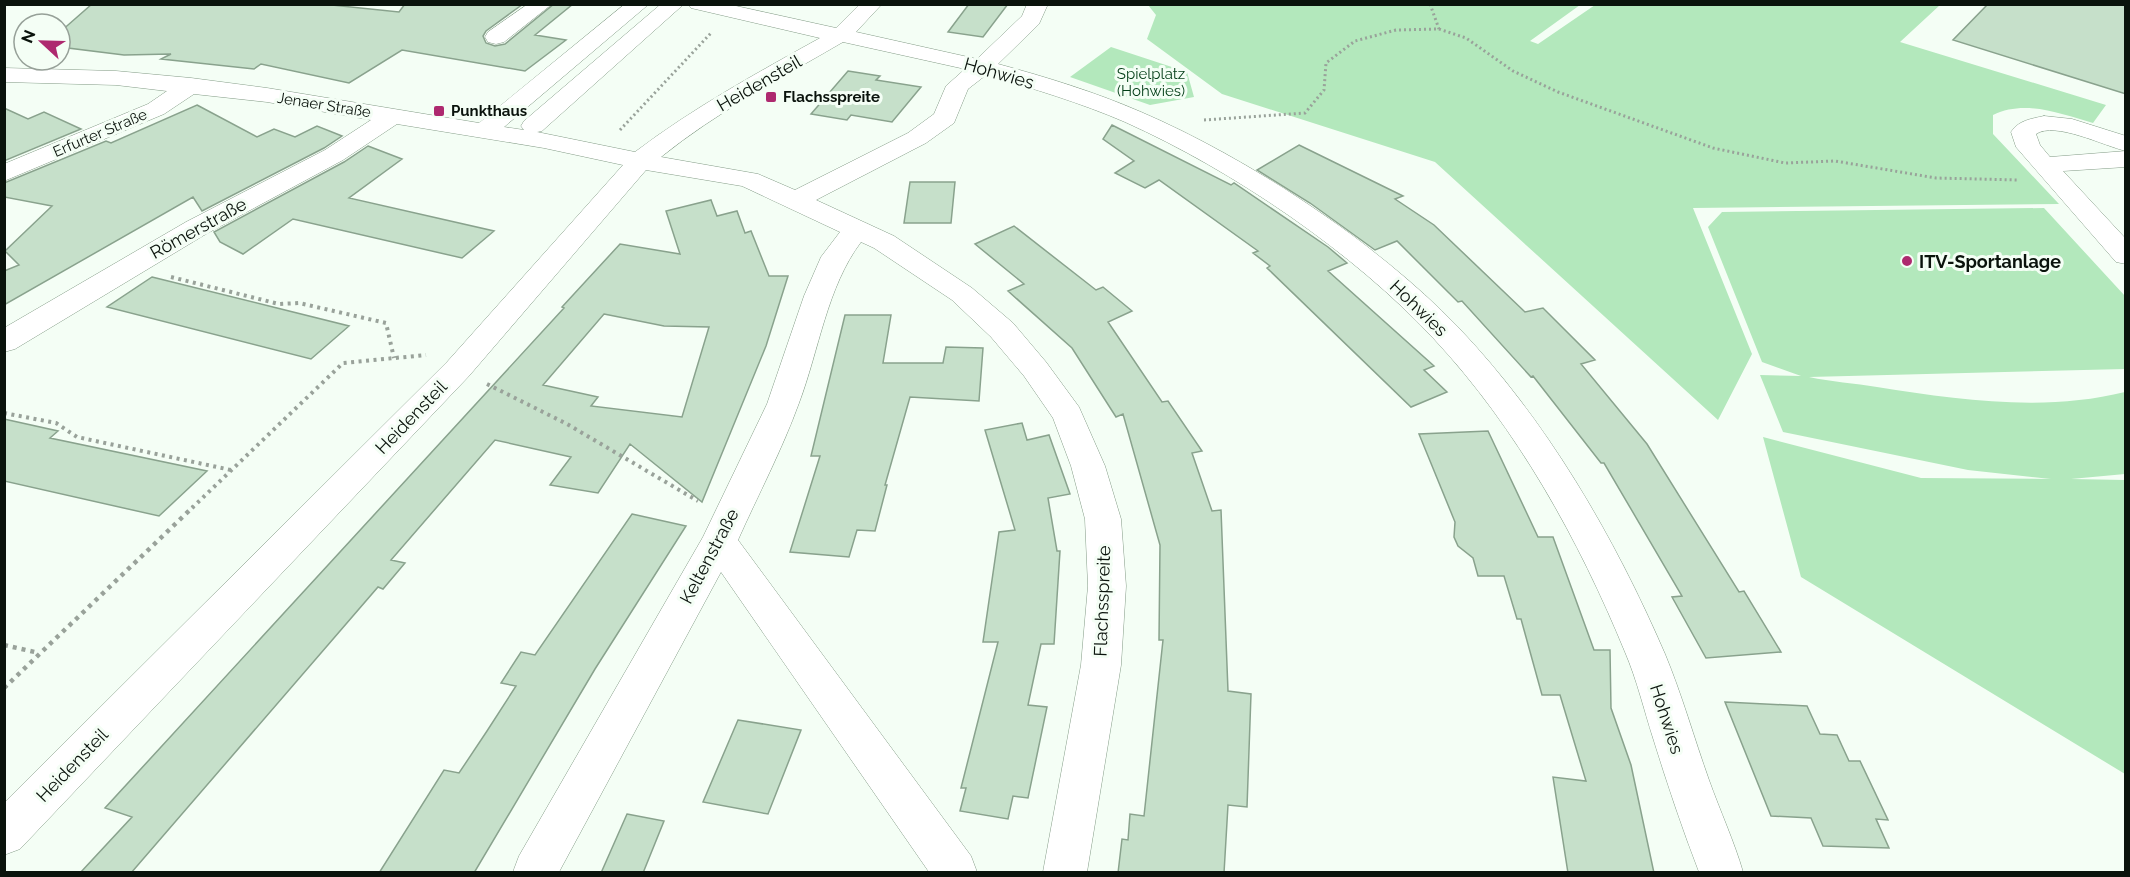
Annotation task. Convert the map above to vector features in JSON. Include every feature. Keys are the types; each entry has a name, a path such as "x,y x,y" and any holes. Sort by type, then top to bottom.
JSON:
{"street":[{"path":"496,37 542,4"},
{"path":"484,131 639,4"},
{"path":"533,126 674,4"},
{"name":"Hohwies","path":"698,4 842,34 982,67 1048,87 1143,122 1255,183 1317,224 1393,282 1445,331 1500,398 1556,477 1607,569 1647,657 1721,873"},
{"name":"Heidensteil","path":"4,834 458,369 640,161 676,132 842,34 872,4"},
{"path":"796,200 917,138 945,118 958,86 982,67 1031,19 1038,4"},
{"name":"Jenaer Straße","path":"4,75 116,78 191,85 484,131 640,161"},
{"name":"Erfurter Straße","path":"4,174 156,109 191,85"},
{"name":"Römerstraße","path":"4,342 195,228 334,154 393,116"},
{"path":"2126,144 2070,126 2042,122 2029,126 2023,132 2028,147 2126,256"},
{"path":"2051,173 2126,159"},
{"name":"Flachsspreite","path":"640,161 749,179 884,242 962,294 1002,330 1035,369 1068,415 1088,466 1103,519 1107,586 1101,665 1065,873"},
{"name":"Keltenstraße","path":"535,873 719,542 783,404 819,296 835,257 857,229"},
{"path":"719,542 955,873"}],"path":[{"path":"388,4 441,4"},
{"path":"1430,4 1439,29"},
{"path":"597,151 730,12"},
{"path":"1201,120 1305,113 1324,90 1326,63 1355,41 1396,30 1439,29 1466,38 1513,71 1558,92 1713,148 1785,163 1835,161 1936,178 2051,173"},
{"path":"129,267 279,304 299,303 386,323 394,358"},
{"path":"4,688 343,363 429,355 567,424 666,484"},
{"path":"4,413 56,423 77,437 232,470"},
{"path":"4,645 40,654"}],"green space":[{"path":"1148,5 1580,5 1530,41 1538,44 1595,5 1940,5 1900,42 2106,105 2093,123 2056,112 2030,108 2005,110 1993,115 1993,134 2059,204 1693,208 1752,354 1718,420 1435,162 1222,94 1147,39 1156,15"},
{"name":"Spielplatz (Hohwies)","path":"1111,47 1187,72 1194,97 1150,105 1070,77"},
{"path":"2044,208 2125,296 2125,369 1809,377 1939,396 2001,402 2064,401 2125,392 2125,474 2071,479 2125,480 2125,774 1801,577 1763,437 1921,478 2051,479 1968,470 1783,432 1760,375 1801,376 1762,362 1708,227 1722,212"}],"building":[{"path":"92,4 322,4 399,12 405,4 523,4 486,31 483,36 486,43 495,46 505,44 554,4 573,4 535,35 566,40 525,71 402,50 349,83 261,64 254,69 161,59 171,54 124,55 72,48 72,22"},
{"path":"969,4 1008,4 983,37 948,32"},
{"path":"1988,4 2126,4 2126,94 1953,40"},
{"path":"848,71 880,76 876,80 921,87 892,122 851,115 847,120 811,114"},
{"path":"197,105 257,137 274,129 295,137 317,126 342,136 324,148 202,211 193,197 4,305 4,271 19,265 5,251 52,206 4,197 4,183 106,141 111,143"},
{"path":"4,108 28,119 44,112 81,129 4,161"},
{"path":"1112,125 1231,185 1234,183 1328,247 1347,263 1328,271 1434,366 1424,370 1447,392 1411,407 1267,268 1270,266 1253,253 1258,251 1159,180 1145,188 1115,173 1134,161 1103,139"},
{"path":"1299,145 1403,196 1395,199 1434,225 1525,312 1543,308 1595,360 1581,364 1647,444 1739,592 1744,591 1781,652 1706,658 1672,597 1682,596 1604,463 1601,463 1533,376 1531,377 1462,301 1458,302 1397,241 1375,250 1310,203 1257,170"},
{"path":"368,146 402,159 349,198 494,231 462,258 293,219 243,254 220,242 214,232 344,162"},
{"path":"910,182 955,182 951,223 904,223"},
{"path":"711,200 717,216 737,211 745,233 751,231 769,276 788,276 766,346 702,502 630,444 598,493 550,485 571,457 495,440 391,560 405,563 383,589 378,587 131,873 80,873 132,817 105,808 564,308 562,307 620,244 680,254 666,211","holes":["604,314 664,326 709,327 682,417 591,406 598,397 543,385"]},
{"path":"1014,226 1096,290 1103,287 1132,311 1108,322 1162,402 1168,401 1202,451 1192,453 1212,511 1221,510 1228,691 1251,694 1247,807 1228,805 1224,873 1118,873 1122,839 1128,840 1130,814 1144,816 1163,640 1159,640 1160,545 1123,414 1116,417 1072,348 1008,291 1024,284 975,244"},
{"path":"152,277 349,326 311,359 107,307"},
{"path":"845,315 891,315 883,363 943,363 946,347 983,348 979,401 910,397 885,485 887,485 875,531 857,530 849,557 790,552 820,456 811,456"},
{"path":"4,419 58,431 50,438 207,471 159,516 4,481"},
{"path":"1022,423 1027,440 1049,435 1070,494 1048,498 1057,551 1060,551 1054,644 1041,644 1028,705 1047,707 1028,798 1013,796 1008,819 960,811 966,788 961,788 998,642 983,642 999,532 1015,530 985,430"},
{"path":"1488,431 1538,537 1553,537 1594,650 1610,650 1611,708 1631,765 1654,873 1568,873 1553,777 1586,781 1560,695 1542,695 1521,619 1517,619 1504,576 1478,576 1473,558 1458,546 1454,537 1455,522 1419,434"},
{"path":"632,514 686,526 595,669 474,873 379,873 444,770 459,773 516,686 501,683 521,652 535,655"},
{"path":"1725,702 1807,706 1820,734 1837,735 1849,761 1860,761 1888,820 1876,819 1889,848 1823,846 1811,818 1771,816"},
{"path":"738,720 801,730 768,814 703,802"},
{"path":"627,814 664,821 643,873 601,873"}],"place":[{"name":"Flachsspreite","path":"771,97"},
{"name":"Punkthaus","path":"439,111"},
{"name":"ITV-Sportanlage","path":"1907,261"}]}
